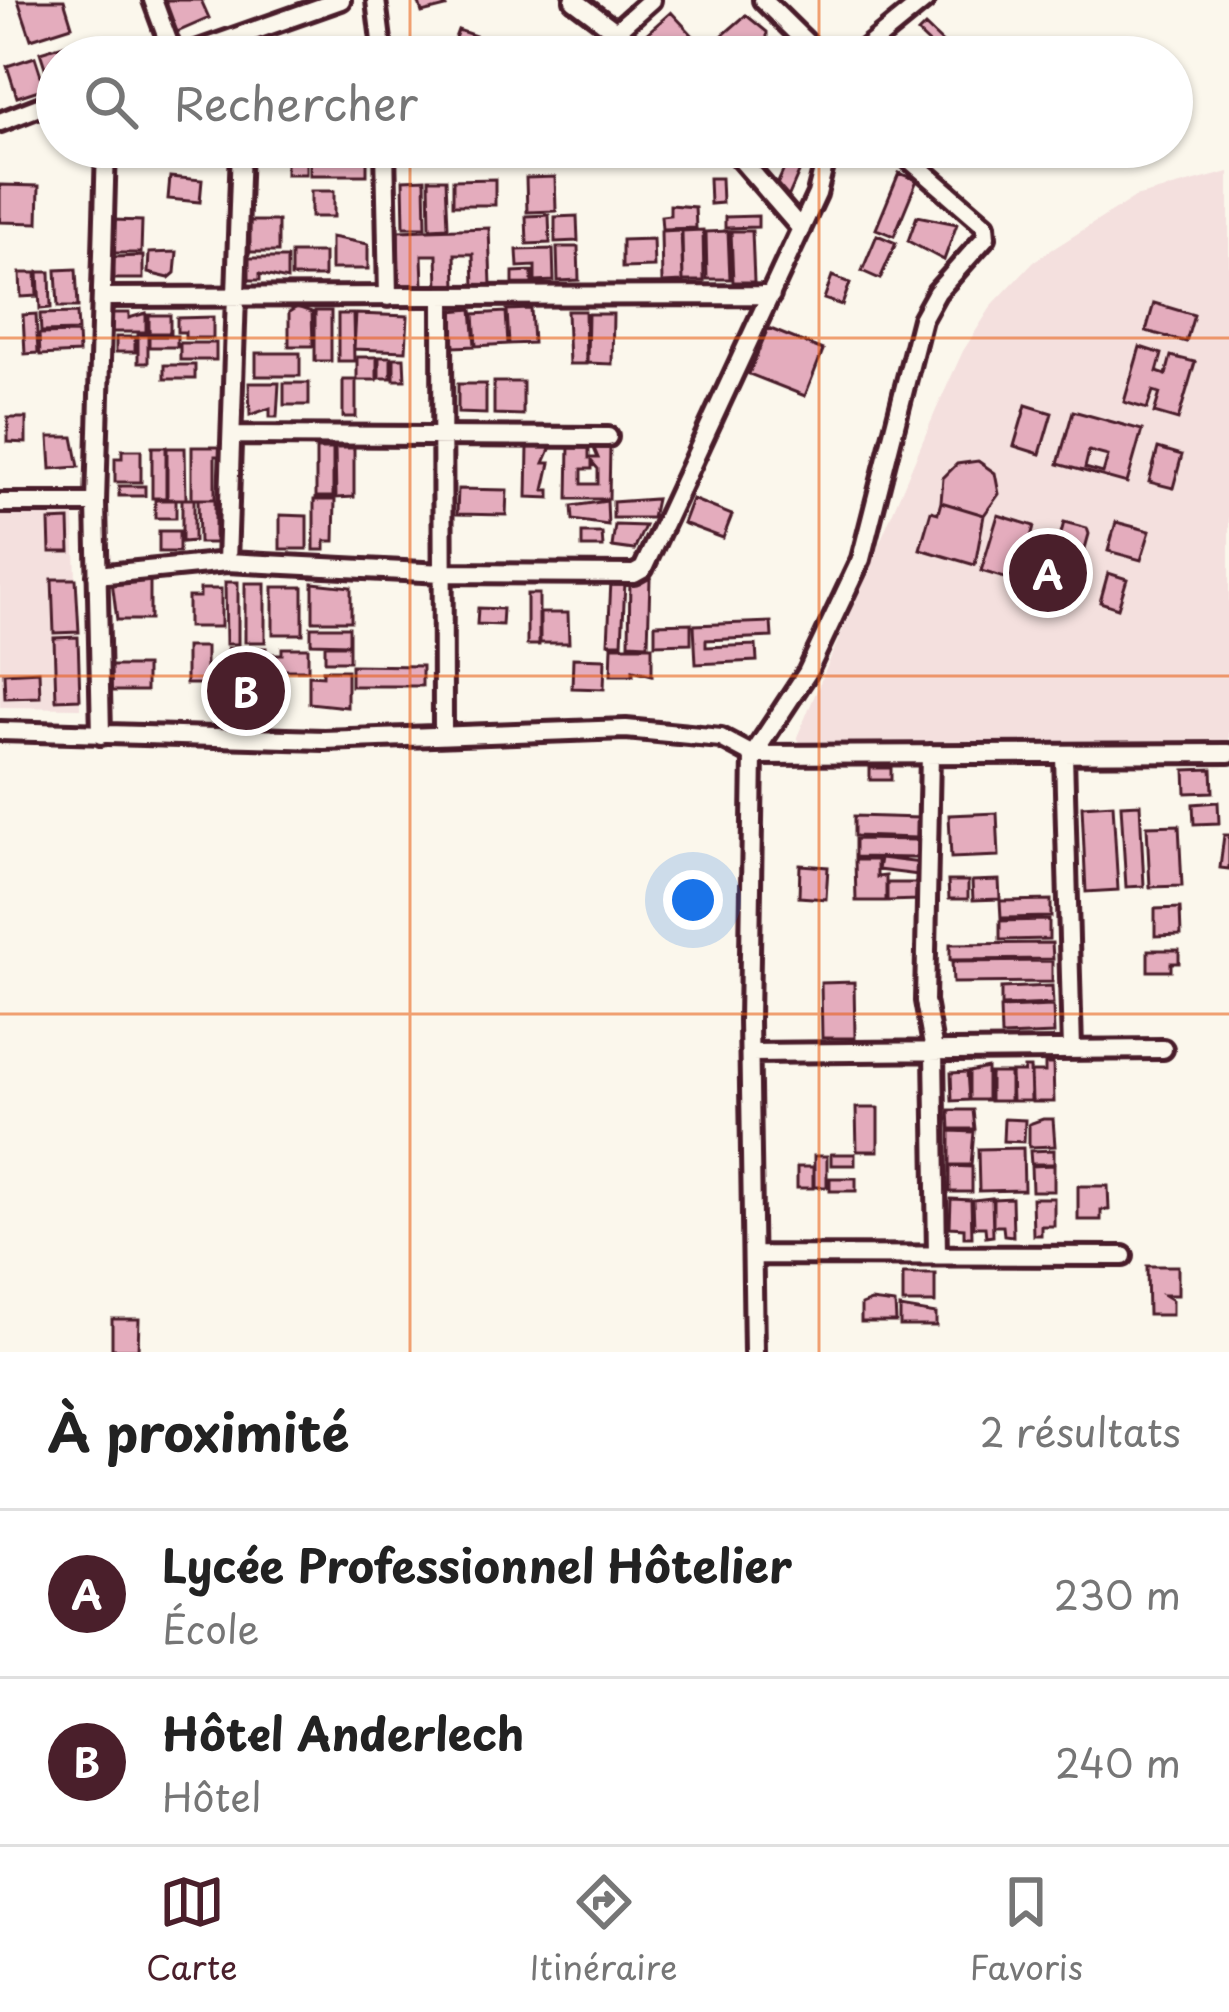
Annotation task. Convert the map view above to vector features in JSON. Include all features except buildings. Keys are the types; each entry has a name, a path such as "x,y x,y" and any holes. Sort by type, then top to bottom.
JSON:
{"street":[{"path":"154,0 169,36"},
{"path":"238,36 341,0"},
{"path":"376,0 380,36"},
{"path":"574,0 623,36"},
{"path":"616,31 651,0"},
{"path":"763,0 800,36"},
{"path":"881,36 925,0"},
{"path":"0,122 36,108"},
{"path":"101,735 96,503 106,168"},
{"path":"226,562 240,168"},
{"path":"385,168 388,297"},
{"path":"748,168 801,229"},
{"path":"97,574 226,562 443,573 634,574 643,569 801,229 822,168"},
{"path":"754,1352 749,1053 753,755 807,674 861,559 922,319 937,292 986,237 985,225 919,168"},
{"path":"104,297 771,296"},
{"path":"442,298 443,734"},
{"path":"232,435 608,437"},
{"path":"0,503 96,503"},
{"path":"0,731 324,740 626,729 721,738 753,755 1229,753"},
{"path":"930,754 925,1001 934,1052 937,1256"},
{"path":"1064,755 1072,1050"},
{"path":"749,1053 1162,1048"},
{"path":"754,1255 1123,1256"}],"shaded area":[{"path":"1229,172 1229,741 802,746 797,737 936,410 963,351 993,304 1034,261 1135,197"},
{"path":"0,516 74,516 80,708 0,707"}],"place":[{"name":"Lycée Professionnel Hôtelier","path":"1048,573"},
{"name":"Hôtel Anderlech","path":"246,691"}]}
